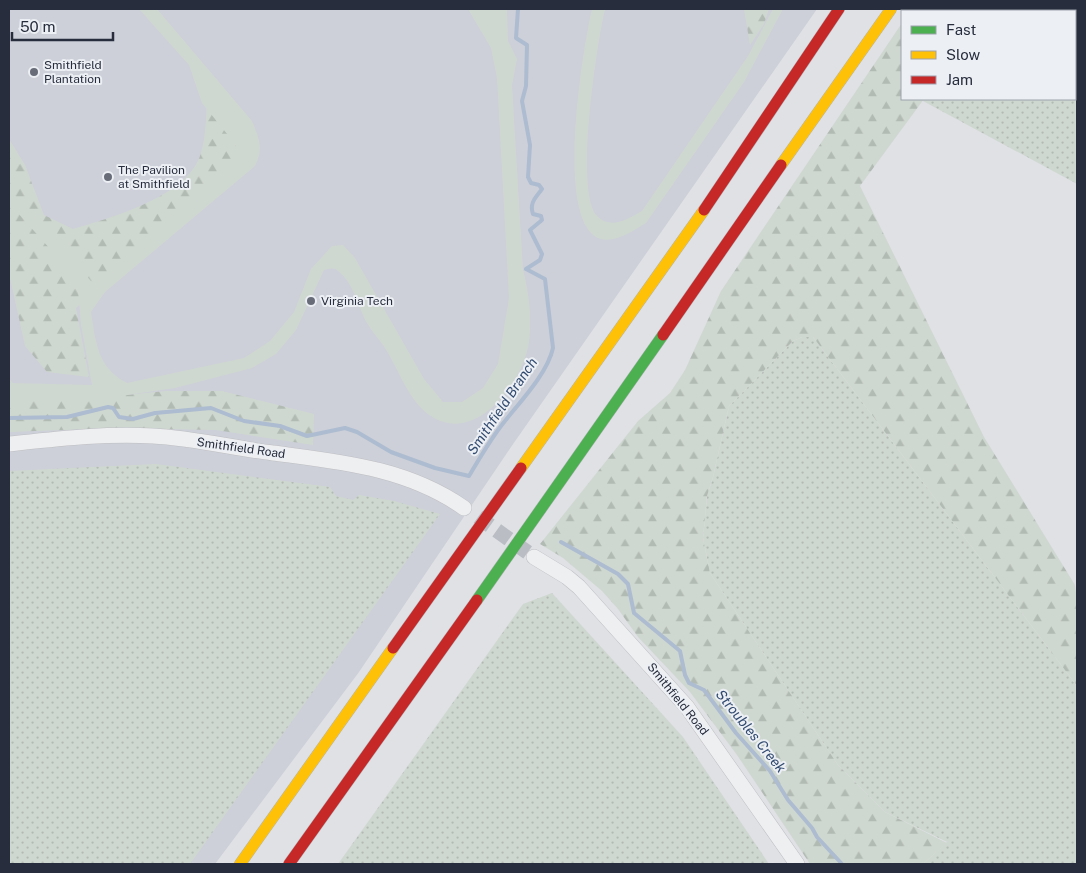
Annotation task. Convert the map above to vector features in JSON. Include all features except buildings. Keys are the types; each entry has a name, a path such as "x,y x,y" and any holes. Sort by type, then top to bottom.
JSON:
{"highway":[{"path":"240,864 719,189 840,9"},
{"path":"289,864 415,690 891,9"}],"street":[{"name":"Smithfield Road","path":"9,444 132,435 199,442 366,466 410,478 433,488 464,508"},
{"name":"Smithfield Road","path":"534,557 567,576 579,587 688,707 797,864"}],"shaded area":[{"name":"Virginia Tech","path":"9,9 817,9 511,447 359,672 215,864 9,864"}],"green space":[{"path":"139,9 157,9 252,121 260,149 255,166 105,292 91,312 97,344 109,370 127,383 244,358 270,341 294,312 311,269 332,246 343,245 355,258 424,379 443,402 462,402 483,388 498,364 509,298 497,78 491,48 468,9 507,9 508,41 517,59 512,85 523,270 527,287 530,324 529,342 525,357 518,373 496,404 482,415 467,422 451,423 434,418 426,412 412,396 385,348 367,323 348,282 335,269 324,270 296,330 276,354 252,368 175,388 86,401 9,400 9,383 92,385 81,325 78,289 51,250 9,203 9,190 91,281 97,283 236,155 236,145 202,103 189,65"},
{"path":"592,9 605,9 597,52 589,117 587,179 590,202 597,216 602,220 614,223 625,220 642,211 748,56 773,9 783,9 744,82 646,223 619,238 607,240 601,239 586,227 578,203 575,171 578,95"},
{"path":"744,9 769,9 764,24 750,45"},
{"path":"912,9 979,9 978,10"},
{"path":"1077,9 1077,184 923,101 1076,100 1076,10 978,10"},
{"path":"901,24 901,100 923,100 860,186 984,437 1075,585 1077,600 1077,686 813,337 802,337 793,341 729,406 707,496 703,538 710,573 838,765 885,812 947,843 923,864 810,864 737,755 690,692 638,637 618,609 602,591 563,558 540,544 638,421 670,393 685,370 721,291"},
{"path":"207,91 231,123 240,159 76,308 89,377 47,372 25,346 9,273 9,139 25,165 44,215 73,229 145,204 179,183 192,170 200,156 204,140"},
{"path":"802,337 813,337 1077,686 1077,864 923,864 947,842 885,812 838,765 710,573 703,538 707,496 729,406 793,341"},
{"path":"9,378 24,399 75,400 166,391 222,391 314,414 313,445 216,430 116,428 9,432"},
{"path":"156,464 330,487 336,496 353,500 359,495 394,501 440,514 190,864 9,864 9,471"},
{"path":"552,593 683,737 769,864 338,864 523,604"}],"waterway":[{"name":"Smithfield Branch","path":"9,418 67,417 108,407 113,408 119,417 133,419 155,413 211,408 244,421 280,426 307,436 345,428 357,432 391,452 435,468 469,476 497,432 545,369 553,348 545,279 526,269 540,260 542,254 530,230 542,220 541,216 533,214 532,210 534,200 542,189 539,185 531,183 528,177 530,145 522,101 526,86 527,45 516,38 518,9"},
{"name":"Stroubles Creek","path":"561,542 618,574 628,584 634,613 680,651 685,675 689,683 704,690 736,733 770,771 788,800 812,828 817,837 842,864"}],"tunnel":[{"path":"478,517 534,557"}],"traffic: fast":[{"path":"477,600 663,335"}],"traffic: slow":[{"path":"781,165 891,9"},
{"path":"521,468 704,210"},
{"path":"240,864 393,648"}],"traffic: jam":[{"path":"704,210 839,9"},
{"path":"663,335 781,165"},
{"path":"393,648 521,468"},
{"path":"289,864 477,600"}],"place":[{"name":"Smithfield Plantation","path":"34,72"},
{"name":"The Pavilion at Smithfield","path":"108,177"},
{"name":"Virginia Tech","path":"311,301"}]}
